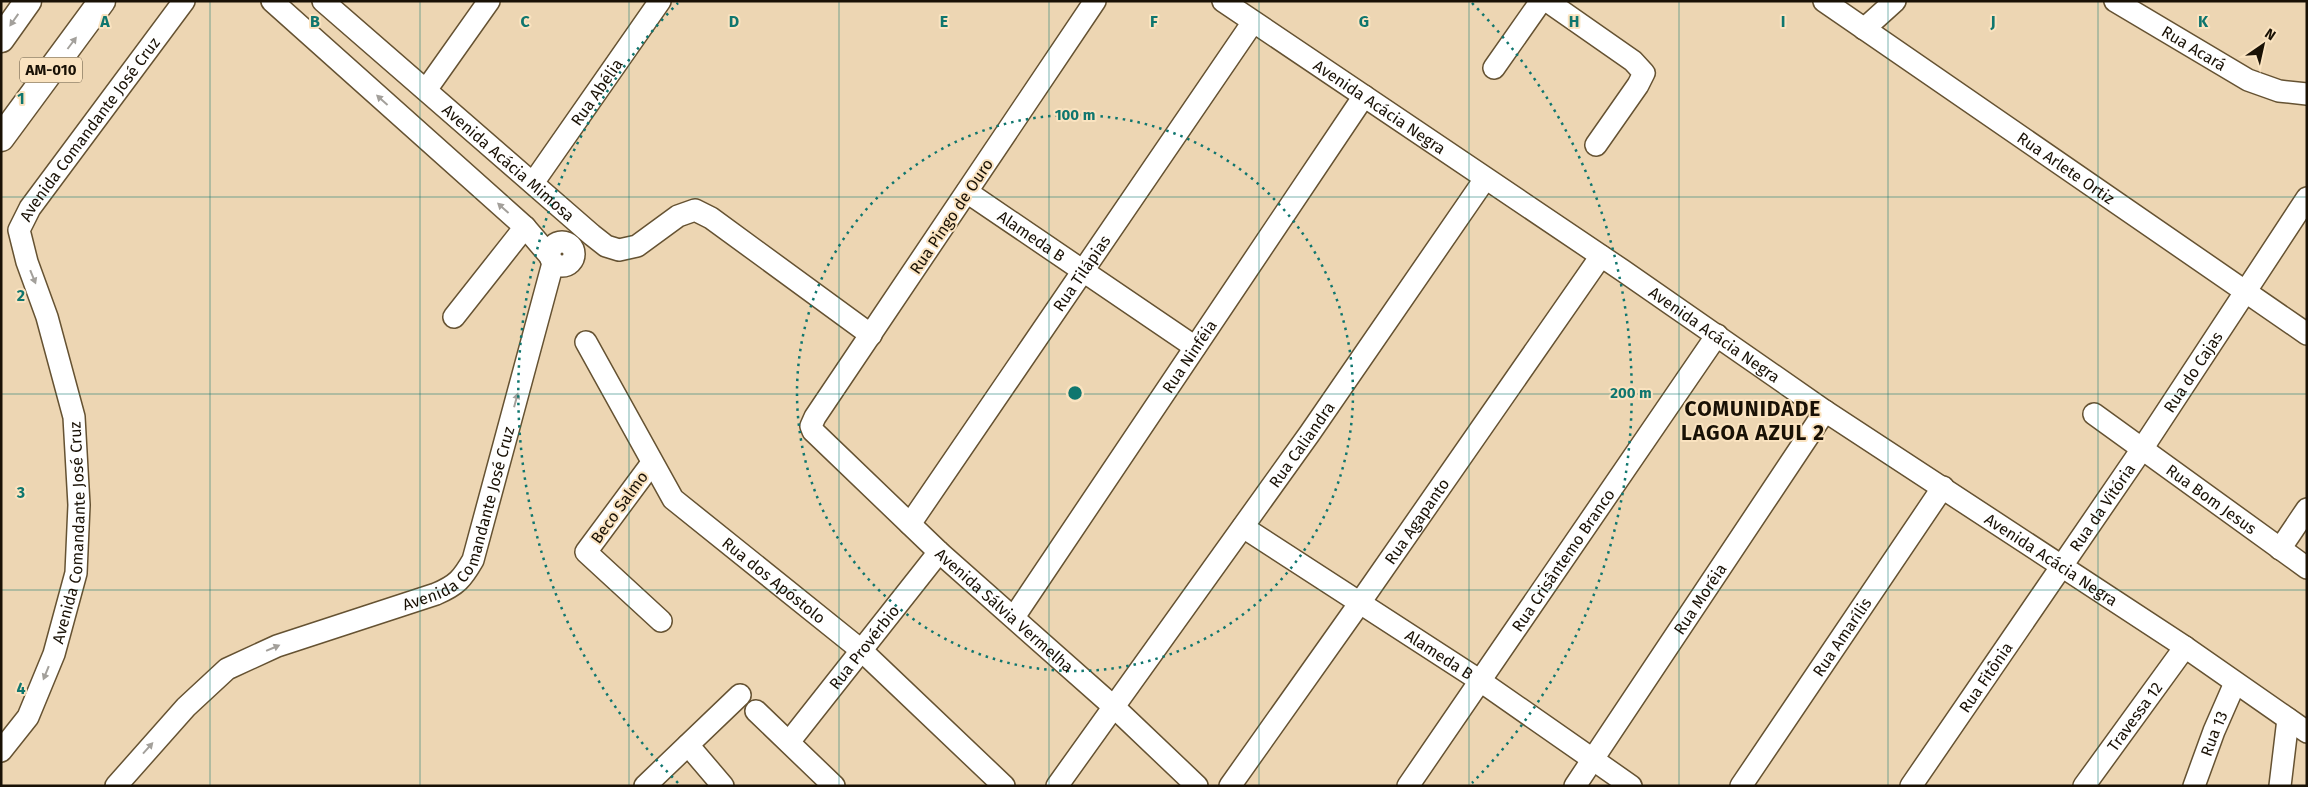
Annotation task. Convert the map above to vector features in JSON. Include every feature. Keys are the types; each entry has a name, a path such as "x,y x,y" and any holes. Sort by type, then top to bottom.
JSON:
{"main road":[{"path":"1,39 28,1"},
{"name":"AM-010","path":"1,138 102,1"}],"street":[{"name":"Avenida Comandante José Cruz","path":"1,751 28,717 54,654 76,573 79,505 74,417 47,317 27,262 19,230 30,208 184,1"},
{"name":"Avenida Comandante José Cruz","path":"116,786 179,714 227,669 277,646 436,594 452,587 463,578 473,560 551,259 525,227 272,1"},
{"name":"Avenida Acácia Mimosa","path":"324,1 606,246 620,250 637,246 678,216 695,210 711,218 871,335"},
{"path":"426,90 489,1"},
{"name":"Rua Abélia","path":"533,183 660,1"},
{"name":"Rua Pingo de Ouro","path":"813,431 811,426 815,417 968,192 1094,1"},
{"name":"Avenida Acácia Negra","path":"1223,1 1601,256 1825,410 2185,647 2307,732"},
{"path":"1494,68 1541,1"},
{"path":"1547,1 1633,60 1644,73 1638,85 1596,145"},
{"name":"Rua Arlete Ortiz","path":"1824,1 2244,293 2307,334"},
{"path":"1864,29 1895,1"},
{"name":"Rua Acará","path":"2115,1 2248,80 2279,91 2307,94"},
{"name":"Rua Tilápias","path":"910,524 1253,22"},
{"name":"Rua Ninféia","path":"1014,617 1364,96"},
{"name":"Rua Caliandra","path":"1056,786 1243,527 1485,179"},
{"name":"Alameda B","path":"968,192 1195,347"},
{"name":"Rua do Cajas","path":"2142,449 2307,198"},
{"path":"454,317 525,227"},
{"name":"Rua Agapanto","path":"1230,786 1360,604 1601,256"},
{"name":"Rua Crisântemo Branco","path":"1408,786 1717,335"},
{"name":"Rua dos Apóstolo","path":"586,342 672,498 861,650 1004,786"},
{"name":"Rua Moréia","path":"1575,786 1825,410"},
{"name":"Rua Bom Jesus","path":"2094,414 2307,568"},
{"name":"Avenida Sálvia Vermelha","path":"813,431 939,552 1114,707 1196,785"},
{"name":"Rua da Vitória","path":"2061,567 2142,449"},
{"name":"Beco Salmo","path":"652,462 586,552 662,620"},
{"name":"Rua Amarílis","path":"1741,786 1943,487"},
{"path":"2280,549 2307,509"},
{"name":"Alameda B","path":"1243,527 1480,680 1631,786"},
{"name":"Rua Provérbio","path":"789,742 939,552"},
{"name":"Rua Fitônia","path":"1911,786 2061,567"},
{"name":"Travessa 12","path":"2084,786 2185,647"},
{"name":"Rua 13","path":"2194,786 2214,730 2235,682"},
{"path":"645,786 740,695"},
{"path":"756,711 834,786"},
{"path":"2280,786 2288,719"},
{"path":"688,745 723,786"}],"district":[{"name":"COMUNIDADE LAGOA AZUL 2","path":"1753,421"}]}
